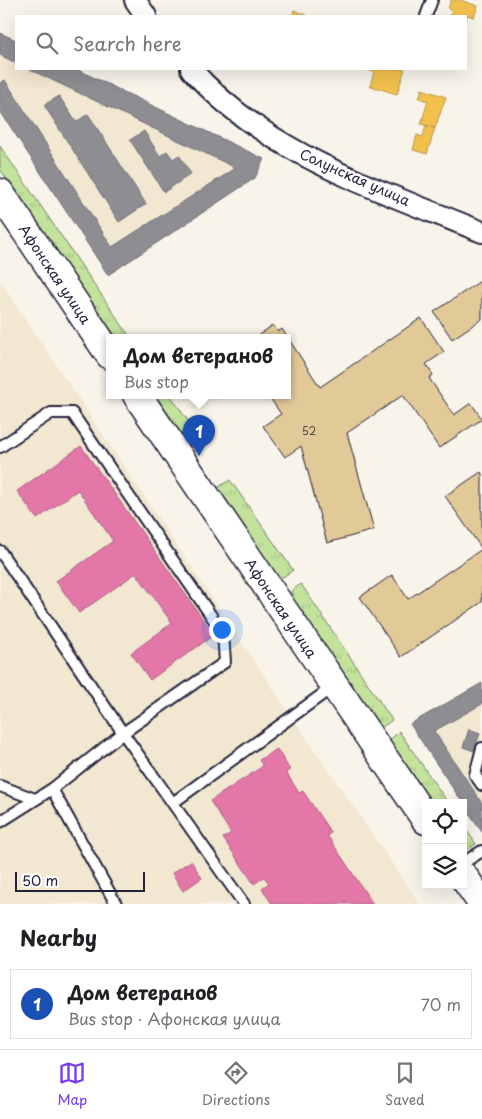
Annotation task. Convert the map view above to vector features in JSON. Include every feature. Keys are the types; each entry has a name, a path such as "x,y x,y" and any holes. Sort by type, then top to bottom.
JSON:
{"street":[{"path":"135,0 145,15"},
{"name":"Солунская улица","path":"192,70 209,90 242,116 289,146 340,173 482,232"},
{"name":"Афонская улица","path":"0,193 106,349"},
{"name":"Афонская улица","path":"140,399 422,814"},
{"path":"467,882 482,903"}],"lane":[{"path":"426,15 432,0"},
{"path":"0,447 51,413 72,413 223,634 225,662 124,733 52,789 0,822"},
{"path":"0,551 244,904"},
{"path":"174,802 334,686"},
{"path":"482,748 475,775 482,785"},
{"path":"0,786 34,799"},
{"path":"52,789 116,904"},
{"path":"467,860 482,851"}],"shaded area":[{"path":"0,33 15,40 15,70 78,70 264,159 255,178 108,275 0,111"},
{"path":"0,281 292,717 420,904 0,904"},
{"path":"482,683 482,832 467,810 467,799 460,799 410,724"}],"green space":[{"path":"0,146 128,334 112,334 0,169"},
{"path":"156,399 173,399 193,428 181,436"},
{"path":"230,480 293,570 283,577 276,576 217,488"},
{"path":"301,584 392,720 380,729 290,597 292,590"},
{"path":"399,731 445,799 428,799 389,741"},
{"path":"467,831 476,844 467,850"}],"building: Homes":[{"path":"451,0 460,0 478,6 474,17 450,15 452,10 448,9"},
{"path":"294,10 306,15 292,15"},
{"path":"367,70 405,70 397,94 370,86 374,72"},
{"path":"422,89 446,97 435,128 421,124 428,101 419,98"},
{"path":"426,125 435,128 427,154 413,150 417,135 423,137"}],"building: Health":[{"path":"81,446 214,635 150,680 131,653 172,623 136,573 79,613 56,581 113,541 78,490 37,519 17,491"},
{"path":"277,749 290,770 286,772 299,793 303,791 331,833 327,835 373,904 272,904 262,888 269,883 264,877 254,884 223,838 231,833 210,801 263,766 259,760"},
{"path":"191,861 202,878 183,891 172,873"}],"building: Industry":[{"path":"0,33 15,40 15,62 0,55"},
{"path":"31,70 78,70 264,159 255,178 108,275 0,111 0,83 5,80 112,247 236,168"},
{"path":"59,96 76,122 88,114 146,204 119,222 44,105"},
{"path":"144,131 160,156 167,151 173,159 179,155 191,174 164,192 130,140"},
{"path":"482,683 482,704 434,731 482,803 482,832 467,810 467,799 460,799 410,724"},
{"path":"469,729 480,733 474,751 463,747"}],"building: Other":[{"path":"482,280 482,319 452,339 434,312"},
{"path":"421,318 444,352 426,364 433,375 429,378 454,415 471,403 482,419 439,448 403,395 347,433 374,530 327,543 301,446 285,457 263,426 281,414 271,399 291,399 291,343 320,387"},
{"path":"273,325 278,332 282,329 285,334 260,334"},
{"path":"481,472 482,474 482,549 445,496"},
{"path":"482,549 482,602 401,657 360,597 392,575 408,599"}],"place":[{"name":"Дом ветеранов","path":"199,456"}]}
